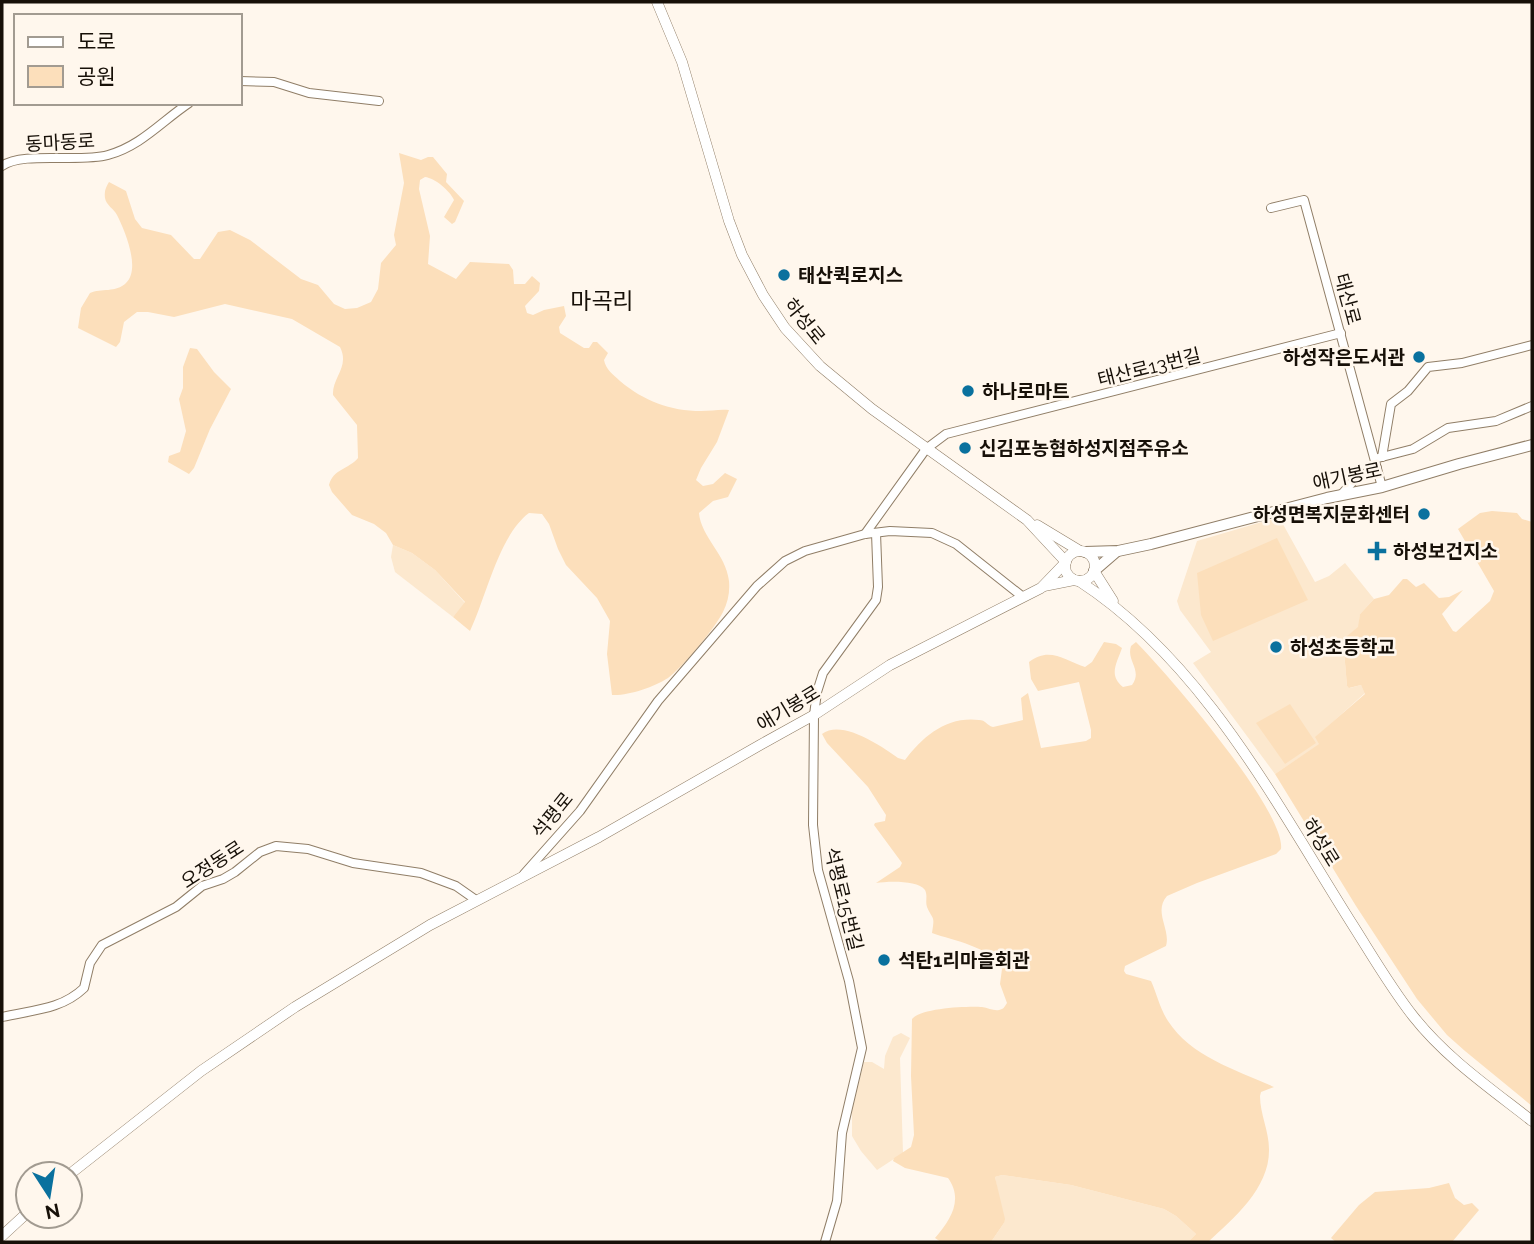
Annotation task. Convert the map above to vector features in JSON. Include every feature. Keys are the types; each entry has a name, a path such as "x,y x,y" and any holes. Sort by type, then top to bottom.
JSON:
{"main road":[{"name":"애기봉로","path":"1083,552 1118,551 1341,495 1382,488 1532,444"},
{"path":"1094,571 1118,551"}],"street":[{"name":"하성로","path":"657,2 682,62 733,231 763,295 785,328 820,366 872,409 1027,520 1066,562"},
{"path":"242,81 274,82 309,93 379,101"},
{"name":"동마동로","path":"2,166 23,158 76,159 107,155 138,142 186,105"},
{"name":"태산로","path":"1271,208 1304,200 1378,458"},
{"name":"태산로13번길","path":"926,449 946,434 1341,333"},
{"name":"태산로","path":"1382,488 1377,468 1378,458 1391,404 1408,391 1428,367 1462,363 1532,345"},
{"path":"1378,458 1413,449 1448,428 1496,421 1532,406"},
{"path":"865,534 926,449"},
{"path":"1341,495 1356,478 1377,468"},
{"path":"1027,520 1093,558 1094,571 1118,607"},
{"name":"석평로","path":"84,1162 176,1090 256,1033 430,925 522,876 580,811 659,701 772,571 785,561 805,551 865,534 918,531 943,537 956,544 1023,597"},
{"name":"석평로15번길","path":"825,1242 837,1201 842,1133 862,1048 849,981 818,870 813,825 814,715 823,673 876,600 876,533"},
{"path":"1077,580 1067,573 1066,562 1071,554 1083,552"},
{"name":"애기봉로","path":"522,876 599,837 814,715 890,665 1041,587 1066,562"},
{"path":"1041,587 1088,578 1094,571"},
{"name":"하성로","path":"1077,580 1118,607 1171,660 1218,716 1413,1017 1455,1060 1532,1121"},
{"name":"오정동로","path":"2,1017 52,1007 67,1001 85,988 90,964 102,945 176,906 202,886 236,872 267,848 283,846 308,849 353,863 421,873 456,886 476,900"}],"shaded area":[{"name":"하성초등학교","path":"1279,517 1315,582 1329,576 1345,563 1374,599 1360,614 1359,627 1343,639 1347,686 1350,688 1361,685 1365,693 1316,737 1320,744 1275,774 1193,663 1211,652 1180,610 1177,601 1197,541"},
{"path":"393,545 412,553 435,570 465,603 453,617 395,572 391,557"},
{"path":"901,1033 910,1038 900,1058 903,1153 877,1170 852,1136 852,1111 864,1062 872,1062 884,1069 885,1056 893,1037"},
{"path":"1002,1175 1071,1185 1164,1209 1196,1234 1188,1242 991,1242 1004,1223 995,1177"}],"green space":[{"path":"399,153 421,160 433,157 447,174 446,182 464,201 452,224 444,217 454,200 452,196 433,180 425,177 420,180 419,189 430,236 428,264 456,279 470,262 509,264 513,270 514,284 525,284 532,276 540,283 539,291 525,306 527,313 533,315 564,306 566,316 559,327 560,333 584,348 597,342 608,353 604,360 608,369 629,388 658,404 679,409 729,410 717,442 696,480 703,486 713,484 725,473 737,479 728,497 713,501 699,513 704,530 727,571 729,593 725,608 698,647 674,673 648,688 612,695 607,654 610,621 597,598 566,565 542,514 529,513 509,536 470,631 453,617 465,602 435,570 412,553 393,545 386,533 374,524 352,515 329,485 338,472 358,458 357,425 333,395 343,360 340,347 292,319 225,304 174,317 137,312 124,322 120,342 116,347 78,328 81,308 90,293 122,286 130,277 132,269 124,230 105,198 109,182 126,191 135,219 142,228 171,235 194,259 200,259 218,232 230,230 250,240 301,279 318,285 334,304 345,309 357,308 371,302 378,289 381,263 396,245 394,235 404,183"},
{"path":"190,348 197,349 231,389 189,474 168,462 169,456 180,452 186,431 179,399 183,388 183,367"},
{"path":"1480,513 1517,513 1522,519 1532,522 1532,1106 1447,1035 1417,999 1275,774 1319,744 1315,737 1365,694 1361,685 1349,688 1347,686 1343,639 1358,627 1360,614 1374,599 1389,595 1403,579 1416,587 1424,583 1439,598 1449,597 1463,590 1442,614 1456,632 1490,601 1494,591 1458,529"},
{"path":"1277,538 1308,600 1213,641 1201,615 1197,573"},
{"path":"1104,642 1122,648 1115,673 1123,687 1132,685 1136,675 1131,646 1136,642 1151,658 1222,742 1265,805 1277,830 1281,849 1276,854 1167,896 1162,908 1166,946 1125,966 1124,971 1126,974 1151,981 1168,1021 1189,1044 1216,1061 1274,1087 1261,1092 1260,1096 1269,1142 1268,1163 1264,1177 1249,1201 1208,1242 1188,1242 1196,1234 1164,1209 1071,1185 1002,1175 995,1177 1005,1219 991,1242 941,1242 935,1238 946,1225 953,1210 953,1186 948,1178 905,1168 893,1161 911,1147 914,1135 912,1019 925,1012 945,1009 1002,1009 1007,1003 1000,984 1002,969 996,961 980,950 932,933 933,918 927,907 926,892 921,887 902,882 876,883 902,863 874,825 885,821 886,815 868,787 827,743 822,734 830,730 850,732 905,760 928,736 956,721 979,720 993,727 1023,720 1021,698 1028,693 1041,748 1086,741 1091,738 1091,730 1079,682 1038,691 1031,679 1029,662 1036,657 1050,655 1085,667 1092,662"},
{"path":"1290,704 1316,743 1285,764 1256,723"},
{"path":"1449,1183 1455,1198 1464,1205 1472,1203 1479,1210 1452,1242 1336,1242 1331,1238 1359,1205 1375,1192 1429,1188"}],"place":[{"name":"태산퀵로지스","path":"784,275"},
{"name":"하성작은도서관","path":"1419,357"},
{"name":"하나로마트","path":"968,391"},
{"name":"신김포농협하성지점주유소","path":"965,448"},
{"name":"하성면복지문화센터","path":"1424,514"},
{"name":"하성보건지소","path":"1377,551"},
{"name":"하성초등학교","path":"1276,647"},
{"name":"석탄1리마을회관","path":"884,960"}],"district":[{"name":"마곡리","path":"602,300"}]}
